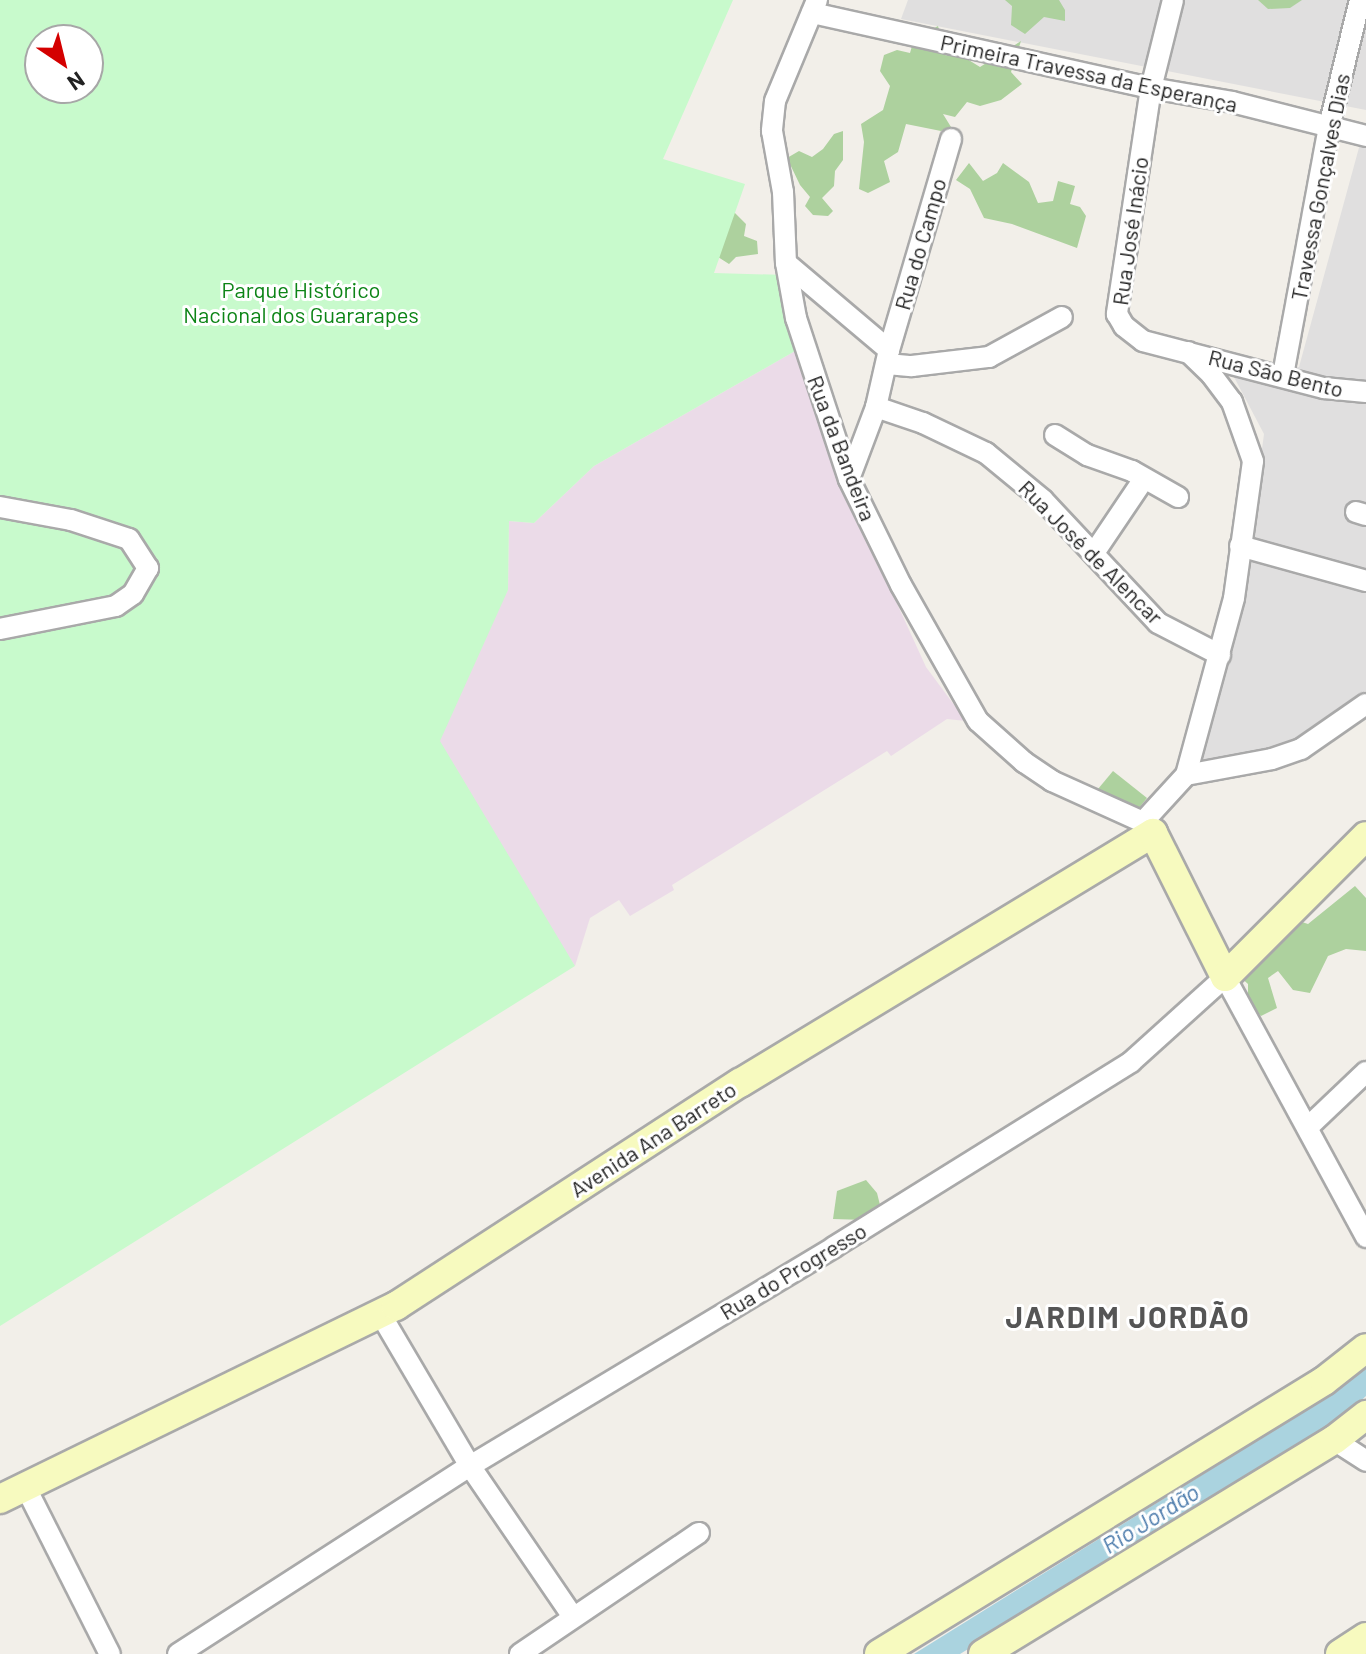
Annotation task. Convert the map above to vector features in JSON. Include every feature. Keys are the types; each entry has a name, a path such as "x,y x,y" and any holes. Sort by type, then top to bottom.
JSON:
{"street":[{"name":"Rua José Inácio","path":"1173,0 1151,88 1117,314 1124,326 1143,341 1186,351"},
{"name":"Travessa Gonçalves Dias","path":"1283,375 1329,127 1360,0"},
{"name":"Primeira Travessa da Esperança","path":"814,6 1151,88 1232,102 1366,136"},
{"name":"Rua da Bandeira","path":"814,6 775,101 772,116 783,192 786,263 796,318 849,479 901,585 978,721 1024,762 1052,781 1148,828"},
{"name":"Rua do Campo","path":"849,479 876,407 951,139"},
{"path":"786,263 888,357 912,366 989,357 1062,317"},
{"path":"1186,351 1212,375 1232,402 1253,461 1234,598 1186,775 1148,828 1366,1237"},
{"name":"Rua São Bento","path":"1186,351 1324,388 1366,392"},
{"name":"Rua José de Alencar","path":"876,407 923,423 986,453 1027,485 1158,623 1220,655"},
{"path":"1055,435 1087,455 1118,465 1178,497"},
{"path":"1094,553 1144,479"},
{"path":"0,507 71,520 129,539 148,568 133,594 116,606 0,629"},
{"path":"1240,546 1366,581"},
{"path":"1186,775 1272,759 1301,749 1366,704"},
{"name":"Avenida Ana Barreto","path":"0,1499 381,1315 740,1083 1148,828"},
{"name":"Rua do Progresso","path":"178,1654 470,1466 834,1247 1131,1062 1225,977 1366,836"},
{"path":"1308,1127 1366,1072"},
{"path":"381,1315 470,1466 573,1617"},
{"path":"879,1654 1324,1381 1366,1348"},
{"path":"983,1654 1334,1440 1366,1415"},
{"path":"1334,1440 1366,1461"},
{"path":"26,1488 110,1654"},
{"path":"520,1654 699,1533"},
{"path":"1340,1654 1366,1637"}],"shaded area":[{"path":"908,0 1366,0 1366,110 901,19"},
{"path":"1366,122 1366,691 1310,734 1194,771 1247,561 1264,434 1225,360 1299,367"},
{"path":"802,347 840,479 926,667 966,721 947,719 891,756 887,751 672,885 674,890 630,916 619,900 590,918 575,966 424,737 508,590 509,521 534,523 594,466"}],"green space":[{"name":"Parque Histórico Nacional dos Guararapes","path":"0,0 733,0 663,159 745,184 714,273 786,275 802,347 594,466 534,523 509,521 508,590 440,741 575,966 0,1326"},
{"path":"1005,0 1059,0 1065,10 1065,21 1044,17 1025,34 1011,25 1012,6"},
{"path":"1258,0 1302,0 1290,8 1268,9"},
{"path":"938,26 946,56 951,45 980,67 1021,41 1011,72 1022,84 1001,100 980,106 967,102 955,117 943,114 951,127 941,131 906,124 898,152 884,161 890,182 868,193 859,189 864,142 861,124 883,110 890,86 880,71 884,55 897,50 910,53 914,39"},
{"path":"843,131 843,160 835,171 834,186 822,198 833,211 828,216 813,215 805,206 810,197 800,185 787,158 799,151 812,157 823,149 834,134"},
{"path":"969,163 983,181 997,173 1003,163 1029,182 1038,203 1053,201 1058,181 1075,186 1070,204 1080,207 1086,216 1077,248 1012,224 984,218 970,189 956,180"},
{"path":"734,212 746,224 744,236 757,241 758,254 736,257 729,264 718,257"},
{"path":"1113,771 1147,798 1131,813 1098,789"},
{"path":"1355,886 1366,898 1366,951 1346,949 1328,956 1310,993 1293,990 1278,971 1268,978 1277,1008 1261,1016 1248,1005 1248,984 1239,976 1296,920 1308,924"},
{"path":"866,1180 877,1193 881,1209 866,1220 833,1219 837,1191"}],"water":[{"name":"Rio Jordão","path":"1366,1366 1366,1396 1337,1423 960,1654 914,1654 1324,1399"}],"district":[{"name":"JARDIM JORDÃO","path":"1128,1316"}]}
